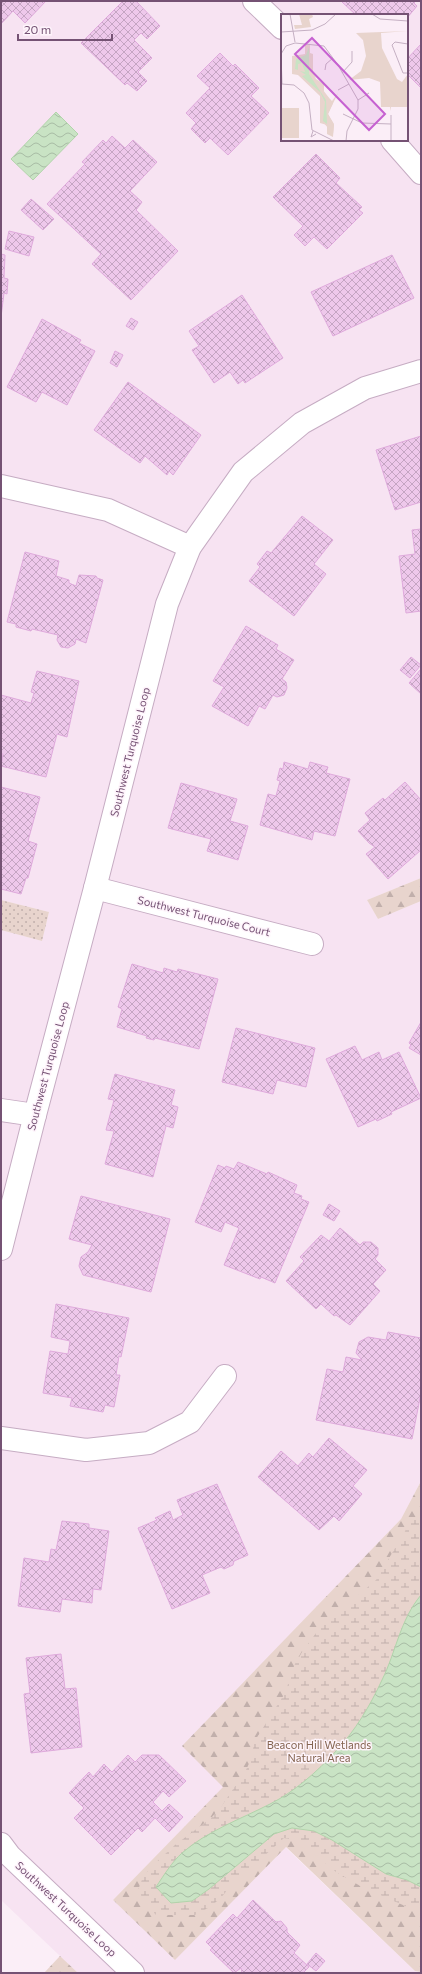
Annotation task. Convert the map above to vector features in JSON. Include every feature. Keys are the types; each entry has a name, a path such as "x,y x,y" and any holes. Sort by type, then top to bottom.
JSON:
{"street":[{"path":"254,1 281,27"},
{"path":"393,141 421,173"},
{"name":"Southwest Turquoise Loop","path":"1,1249 34,1115 96,888 167,604 190,547 243,472 302,423 365,388 421,371"},
{"path":"1,486 108,510 190,547"},
{"name":"Southwest Turquoise Court","path":"96,888 312,944"},
{"path":"1,1110 34,1115"},
{"path":"1,1438 86,1450 149,1443 190,1422 224,1376"},
{"name":"Southwest Turquoise Loop","path":"1,1844 10,1856 133,1973"}],"shaded area":[{"path":"1,1 421,1 421,878 367,900 378,919 421,901 421,1481 401,1519 183,1746 224,1787 113,1900 175,1959 285,1847 415,1971 421,1973 78,1973 1,1900 1,930 42,941 49,912 1,900"}],"green space":[{"path":"421,878 421,901 378,919 367,900"},
{"path":"1,900 49,912 42,941 1,930"},
{"name":"Beacon Hill Wetlands Natural Area","path":"421,1481 421,1972 415,1971 286,1847 175,1960 113,1900 223,1787 182,1746 401,1519"},
{"name":"Beacon Hill Wetlands Natural Area","path":"421,1511 421,1913 362,1887 336,1872 299,1841 284,1838 229,1888 220,1899 208,1908 195,1915 156,1915 146,1904 138,1890 143,1877 153,1865 175,1845 211,1818 221,1807 246,1770 252,1757 254,1742 285,1693 294,1666 302,1652 319,1629 376,1580 407,1528"},
{"path":"60,1956 78,1973 44,1973"}],"water":[{"path":"56,112 78,134 33,180 11,159"},
{"path":"421,1595 421,1887 407,1880 386,1874 332,1840 314,1831 292,1828 274,1834 209,1889 192,1901 171,1903 156,1887 171,1865 182,1853 202,1838 288,1794 329,1759 356,1727 387,1669 403,1625"}],"building":[{"path":"1,1 46,1 25,23 13,11 1,24"},
{"path":"123,1 136,1 160,26 147,39 141,33 134,40 152,58 138,72 147,81 137,91 127,83 125,85 81,43"},
{"path":"416,1 414,3 417,6 408,17 408,14 355,14 342,2"},
{"path":"421,44 421,88 408,75 408,58"},
{"path":"220,53 233,66 235,64 259,88 251,96 269,113 228,155 210,138 205,143 191,129 196,123 186,113 210,88 197,76"},
{"path":"112,136 125,148 133,140 157,162 130,191 142,202 136,210 178,251 131,300 92,264 101,254 47,204 85,164 82,162 103,140 106,143"},
{"path":"316,154 340,178 336,183 362,207 359,210 363,213 327,249 314,237 305,246 294,235 303,226 273,197"},
{"path":"31,199 54,219 43,230 21,210"},
{"path":"9,231 34,237 29,256 5,249"},
{"path":"1,254 5,255 4,278 8,279 7,294 4,293 1,317"},
{"path":"392,255 414,298 333,336 311,292"},
{"path":"242,295 283,358 245,383 243,380 238,384 230,372 214,383 192,350 199,346 189,331"},
{"path":"131,318 138,322 133,330 126,326"},
{"path":"42,319 81,340 79,343 95,351 67,405 42,392 36,402 7,387"},
{"path":"115,351 123,355 117,367 110,363"},
{"path":"128,382 201,435 173,475 169,471 167,475 145,456 140,463 94,430"},
{"path":"421,436 421,502 395,510 376,450"},
{"path":"302,516 333,540 314,564 326,574 294,616 249,581 260,567 257,564 267,551 271,553"},
{"path":"421,529 421,611 406,613 399,556 415,554 412,530"},
{"path":"25,552 59,561 56,576 69,580 69,583 76,586 79,575 96,576 97,578 103,580 86,643 76,639 75,644 68,648 61,647 57,640 58,635 32,629 31,631 16,627 16,624 7,622"},
{"path":"246,626 278,645 276,649 294,660 282,679 286,682 287,688 284,695 277,697 273,695 265,709 259,706 248,726 212,706 224,687 213,681"},
{"path":"411,657 421,665 410,678 400,670"},
{"path":"421,669 421,694 409,683"},
{"path":"37,671 79,681 67,737 57,734 46,777 1,766 3,754 1,754 1,695 31,703 34,693 31,692"},
{"path":"284,762 308,769 310,762 328,767 326,773 350,779 335,836 314,831 312,840 260,825 268,794 276,796 280,781 277,780 280,768 283,769"},
{"path":"405,782 421,800 421,850 388,879 366,854 375,847 358,831 370,820 365,813 383,798 385,800"},
{"path":"181,783 237,799 230,821 248,826 238,860 207,851 211,839 168,828"},
{"path":"1,787 40,797 28,841 37,844 28,878 26,878 21,894 1,889"},
{"path":"132,964 163,973 164,968 177,972 178,969 218,979 199,1049 155,1038 154,1040 146,1038 147,1036 117,1027 122,1009 118,1007"},
{"path":"421,1022 421,1055 409,1048 411,1045 409,1043"},
{"path":"236,1028 315,1048 306,1087 277,1080 273,1094 222,1082"},
{"path":"355,1046 362,1060 379,1052 382,1060 399,1052 421,1098 391,1112 392,1114 377,1121 376,1119 358,1127 326,1059"},
{"path":"115,1074 175,1090 171,1105 178,1107 173,1128 166,1126 153,1177 105,1164 114,1131 106,1130 114,1100 108,1099"},
{"path":"238,1162 267,1174 268,1172 297,1185 294,1193 302,1196 301,1199 309,1202 275,1283 261,1277 260,1279 224,1265 239,1228 225,1222 221,1232 195,1222 218,1165 225,1168 226,1166 234,1169"},
{"path":"81,1196 170,1219 151,1292 83,1275 79,1266 81,1257 88,1252 92,1245 69,1239"},
{"path":"329,1204 340,1211 334,1221 323,1215"},
{"path":"340,1228 360,1245 363,1242 371,1242 378,1248 378,1255 375,1259 386,1270 373,1284 380,1291 350,1325 336,1315 334,1316 321,1304 316,1309 286,1281 304,1261 300,1257 321,1235 329,1241"},
{"path":"56,1304 129,1318 121,1357 119,1356 116,1375 120,1375 114,1407 105,1405 103,1412 70,1406 72,1398 43,1393 50,1351 68,1354 70,1341 51,1337"},
{"path":"388,1332 421,1338 421,1393 412,1439 316,1420 327,1369 343,1372 346,1357 362,1360 356,1353 359,1342 368,1337 386,1340"},
{"path":"329,1438 367,1470 353,1486 362,1494 339,1521 334,1516 319,1530 258,1477 281,1451 298,1466 309,1453 313,1457"},
{"path":"217,1484 248,1555 234,1561 233,1565 224,1569 221,1567 202,1575 210,1593 172,1609 138,1528 157,1520 155,1518 170,1511 173,1520 183,1515 177,1500"},
{"path":"62,1521 89,1524 89,1528 109,1531 101,1590 93,1589 92,1603 62,1599 60,1612 18,1606 24,1558 49,1562 51,1549 56,1550"},
{"path":"61,1654 65,1689 76,1688 82,1747 31,1753 24,1694 30,1693 26,1658"},
{"path":"128,1755 135,1762 142,1755 159,1755 186,1781 169,1797 163,1791 153,1802 162,1811 169,1804 183,1817 169,1832 155,1818 142,1832 138,1828 111,1855 74,1818 84,1808 69,1793 89,1772 93,1777 104,1764 112,1772"},
{"path":"253,1900 276,1922 281,1921 287,1928 287,1932 300,1945 294,1953 309,1967 303,1973 242,1973 241,1968 234,1973 210,1950 212,1948 206,1942 233,1914 237,1918"},
{"path":"316,1953 325,1961 316,1971 307,1964"}]}
